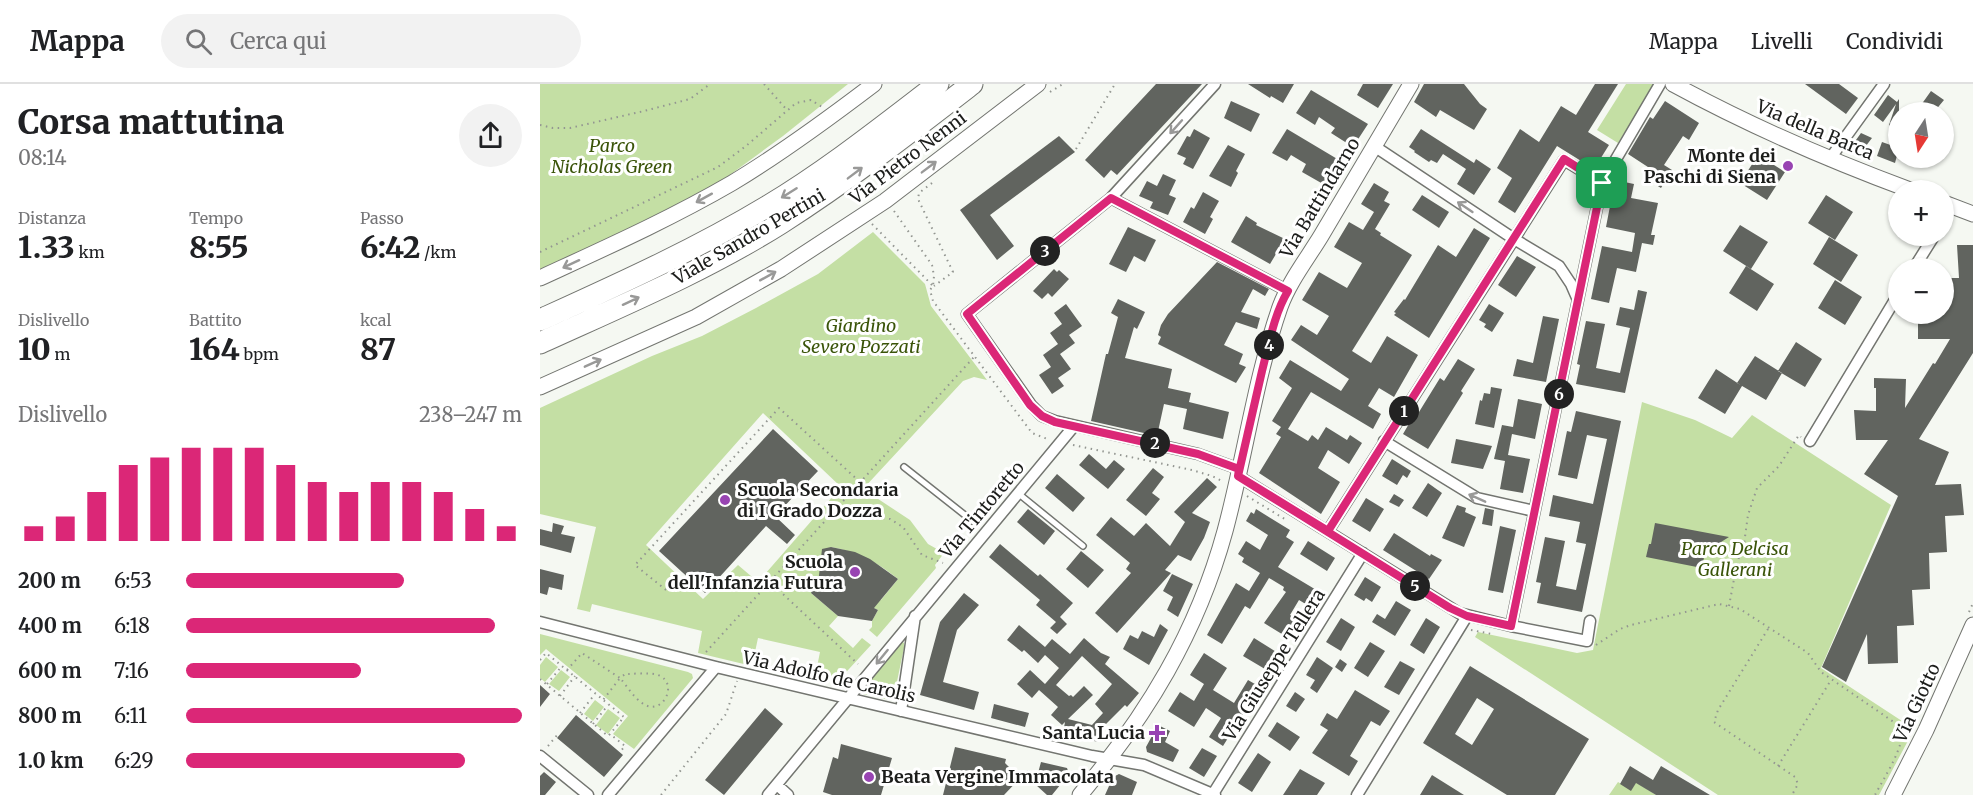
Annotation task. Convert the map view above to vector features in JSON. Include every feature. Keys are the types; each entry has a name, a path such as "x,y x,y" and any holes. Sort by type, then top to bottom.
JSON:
{"highway":[{"name":"Viale Sandro Pertini","path":"540,320 666,262 767,207 861,143 938,84"},
{"name":"Viale Sandro Pertini","path":"540,343 710,263 779,224 846,179 972,84"}],"street":[{"path":"540,278 668,218 732,182 791,145 874,84"},
{"path":"1215,84 1111,198 967,314 1036,412 1048,419 1198,454 1328,531 1450,608 1467,616 1587,641 1590,621"},
{"name":"Via Battindarno","path":"1080,795 1111,759 1158,690 1186,635 1213,571 1266,355 1281,306 1411,84"},
{"path":"1511,626 1602,183 1660,84"},
{"name":"Via della Barca","path":"1673,84 1731,115 1829,160 1888,182"},
{"path":"1829,160 1884,84"},
{"name":"Via Pietro Nenni","path":"540,387 696,316 789,264 885,201 1041,90"},
{"path":"1374,146 1514,239 1559,266 1584,271"},
{"path":"1328,531 1564,159 1602,183"},
{"path":"1111,198 1288,291"},
{"path":"1954,210 1973,214"},
{"path":"1559,266 1579,300"},
{"path":"1810,441 1888,311"},
{"name":"Via Tintoretto","path":"768,795 1074,426"},
{"path":"1384,441 1477,498 1534,511"},
{"name":"Via Giuseppe Tellera","path":"1214,795 1363,553"},
{"path":"901,711 915,615"},
{"path":"1357,795 1467,616"},
{"name":"Via Adolfo de Carolis","path":"540,622 901,711 1144,765 1214,795"},
{"name":"Via Giotto","path":"1893,795 1926,730 1973,626"},
{"path":"608,795 716,667"},
{"path":"540,756 588,795"},
{"path":"777,785 788,795"}],"lane":[{"path":"904,468 975,523"},
{"path":"1018,493 1083,546"}],"path":[{"path":"540,125 570,128 644,111 690,99 710,84"},
{"path":"764,84 787,110"},
{"path":"1041,90 1063,84"},
{"path":"1076,148 1115,84"},
{"path":"540,252 718,167 796,103 805,100 818,103 822,107"},
{"path":"933,286 953,272 918,199 919,193 937,179"},
{"path":"892,208 932,265 933,286 930,290 933,301 1032,434 1040,437"},
{"path":"870,223 933,286"},
{"path":"703,656 974,357"},
{"path":"666,590 635,566 778,408 860,482"},
{"path":"1729,606 1737,563 1744,544 1748,515 1757,488 1779,466 1799,435 1810,441"},
{"path":"1074,445 1212,476 1235,477"},
{"path":"839,505 848,514 890,519 903,526 922,555 943,562"},
{"path":"770,582 858,664"},
{"path":"1589,650 1620,629 1631,625 1710,606 1729,606 1740,609 1808,653 1821,672 1886,714 1903,729 1901,744 1875,795"},
{"path":"1469,629 1492,634"},
{"path":"1768,629 1718,710 1714,722 1798,780 1798,787 1792,795"},
{"path":"540,660 546,653 624,717 610,734"},
{"path":"567,670 582,653 621,678 642,704 654,707 662,704 668,694 668,685 662,677 655,674 625,674 621,678 603,700"},
{"path":"547,684 562,666"},
{"path":"560,696 575,676"},
{"path":"540,679 608,736 610,734 625,746 620,752"},
{"path":"661,795 726,714 737,680"},
{"path":"1778,766 1831,680"},
{"path":"579,713 595,693"},
{"path":"593,724 609,705"},
{"path":"548,746 559,735"}],"green space":[{"name":"Parco Nicholas Green","path":"540,84 848,84 716,185 596,245 540,269"},
{"path":"1626,84 1655,84 1618,143 1597,130"},
{"name":"Giardino Severo Pozzati","path":"873,232 925,284 931,306 987,380 974,377 963,381 863,489 910,520 928,544 944,553 935,565 936,568 877,637 869,630 878,610 870,606 874,598 881,600 898,579 867,558 831,547 823,586 815,583 811,593 838,616 829,626 853,648 862,638 871,645 838,681 815,677 820,652 758,638 752,666 698,653 702,631 592,604 590,612 577,609 596,527 540,514 540,408 652,356 702,336 818,274","holes":["763,413 841,487 758,582 738,565 703,599 646,545"]},
{"name":"Parco Delcisa Gallerani","path":"1642,402 1695,420 1732,438 1752,415 1891,505 1821,668 1905,723 1910,729 1910,737 1879,795 1718,795 1475,637 1478,632 1577,653 1593,650"},
{"path":"540,634 688,672 693,678 634,749 613,734 628,716 546,649 540,655"},
{"path":"901,641 904,643 904,648 895,691 871,685 867,681"},
{"path":"546,657 558,667 545,682 540,678 540,665"},
{"path":"561,670 570,677 559,691 549,684"},
{"path":"863,687 894,695 893,699 863,694 861,691"},
{"path":"595,700 604,707 593,721 584,714"},
{"path":"608,709 620,718 608,734 596,725"},
{"path":"1618,782 1631,790 1636,782 1656,795 1609,795"}],"building":[{"path":"1156,84 1202,84 1117,175 1111,170 1104,178 1085,160"},
{"path":"1248,84 1294,84 1283,103 1271,96 1270,98"},
{"path":"1363,84 1393,84 1378,108 1357,95"},
{"path":"1424,84 1464,84 1487,109 1474,130 1440,110 1436,117 1414,102"},
{"path":"1595,84 1618,84 1588,132 1609,145 1594,169 1557,146 1515,213 1498,202 1512,178 1497,168 1520,129 1539,142 1561,106 1576,115"},
{"path":"1805,84 1839,84 1858,98 1846,114"},
{"path":"1311,90 1368,124 1353,147 1331,133 1335,128 1319,117 1315,125 1296,113"},
{"path":"1931,91 1944,100 1942,102 1923,102"},
{"path":"1888,95 1897,102 1888,102 1888,115 1883,122 1874,115"},
{"path":"1231,101 1260,114 1251,132 1224,118"},
{"path":"1665,101 1699,123 1689,140 1683,136 1664,165 1672,170 1661,188 1645,178 1651,169 1628,154 1650,117 1653,119"},
{"path":"1194,129 1210,138 1193,169 1183,164 1186,158 1177,154 1187,136 1190,137"},
{"path":"1287,129 1344,163 1330,188 1302,172 1306,164 1291,155 1287,161 1272,153"},
{"path":"1421,129 1474,163 1476,159 1491,169 1474,195 1457,184 1466,169 1443,154 1437,163 1431,160 1429,162 1409,147"},
{"path":"1861,133 1872,138 1862,151 1851,147"},
{"path":"1059,136 1075,152 990,215 1014,246 997,260 960,210"},
{"path":"1882,142 1888,144 1888,160 1877,156"},
{"path":"1228,145 1245,154 1231,187 1209,176"},
{"path":"1758,155 1785,172 1767,200 1740,183"},
{"path":"1163,174 1176,180 1169,195 1176,198 1168,215 1150,208 1153,202 1139,196 1147,181 1157,186"},
{"path":"1615,180 1634,184 1631,198 1658,203 1651,235 1655,235 1653,245 1642,243 1636,272 1617,268 1609,303 1591,299 1602,246 1632,252 1635,233 1606,227"},
{"path":"1374,183 1389,192 1384,201 1390,204 1375,229 1381,233 1380,235 1412,255 1352,351 1371,363 1387,336 1418,355 1394,397 1379,388 1368,406 1381,414 1373,429 1311,392 1288,429 1308,441 1312,435 1318,440 1326,427 1347,440 1350,435 1362,443 1349,464 1328,450 1318,468 1340,482 1321,514 1259,473 1281,437 1276,434 1281,427 1272,421 1292,388 1279,378 1290,360 1341,391 1349,379 1291,340 1301,325 1317,335 1329,316 1302,300 1319,272 1347,288 1362,263 1334,247 1349,222 1363,230 1374,212 1361,204"},
{"path":"1203,192 1219,201 1210,217 1213,219 1205,234 1183,222 1191,207 1194,209"},
{"path":"1422,195 1449,212 1439,228 1412,210"},
{"path":"1826,195 1853,212 1835,240 1808,223"},
{"path":"1246,216 1257,223 1256,225 1285,239 1270,264 1231,242"},
{"path":"1740,225 1768,242 1751,269 1723,251"},
{"path":"1128,227 1156,240 1145,262 1134,256 1126,272 1109,264"},
{"path":"1474,228 1490,238 1429,338 1394,315 1396,313 1394,312 1405,300 1438,245 1456,257"},
{"path":"1829,237 1858,255 1841,282 1813,264"},
{"path":"1957,245 1973,245 1973,353 1919,439 1949,452 1935,485 1961,484 1964,515 1945,516 1947,552 1929,553 1930,589 1912,590 1914,625 1897,626 1898,663 1868,664 1867,634 1846,682 1822,667 1898,496 1864,474 1888,440 1856,440 1854,410 1876,411 1874,378 1906,379 1905,408 1950,339 1918,339 1918,324 1954,324 1954,278 1959,278"},
{"path":"1517,256 1536,267 1516,297 1498,285"},
{"path":"1217,262 1269,289 1265,296 1253,289 1241,312 1260,318 1257,329 1236,322 1224,345 1243,354 1239,364 1246,367 1236,383 1158,344 1161,337 1158,335 1161,325 1168,314"},
{"path":"1746,266 1774,284 1757,311 1729,293"},
{"path":"1054,269 1057,272 1059,270 1069,279 1052,297 1048,293 1042,299 1033,291"},
{"path":"1835,280 1862,297 1845,325 1818,308"},
{"path":"1638,290 1647,292 1625,393 1576,384 1580,365 1577,364 1586,321 1605,324 1596,368 1620,373 1630,328 1616,325 1620,307 1634,310"},
{"path":"1118,299 1145,312 1137,329 1134,327 1125,358 1172,369 1168,388 1191,393 1189,402 1229,412 1223,439 1183,429 1187,409 1164,404 1157,436 1091,421 1106,354 1108,354 1118,317 1111,313"},
{"path":"1066,304 1082,326 1069,335 1075,343 1060,354 1071,369 1058,378 1064,386 1052,394 1039,375 1051,367 1043,355 1058,344 1050,333 1062,324 1054,313"},
{"path":"1489,304 1504,313 1492,332 1484,327 1486,324 1479,320"},
{"path":"1543,316 1559,319 1546,382 1513,376 1517,359 1533,363"},
{"path":"1796,342 1822,359 1805,387 1778,371"},
{"path":"1755,356 1782,373 1766,400 1737,383"},
{"path":"1458,359 1475,369 1461,391 1463,393 1428,449 1403,434 1440,378 1444,381"},
{"path":"1716,369 1742,386 1725,414 1698,398"},
{"path":"1491,387 1502,389 1494,428 1475,424 1480,400 1482,401 1484,393 1490,394"},
{"path":"1518,399 1542,404 1535,439 1512,434 1508,455 1530,459 1523,493 1500,489 1505,461 1494,459 1502,425 1513,427"},
{"path":"1576,411 1621,421 1582,612 1537,603 1541,583 1536,582 1545,537 1565,541 1556,586 1576,590 1586,544 1576,542 1580,522 1549,516 1553,495 1593,504 1607,439 1587,435 1577,479 1558,475 1567,431 1571,432"},
{"path":"773,429 818,471 775,516 795,535 787,544 766,526 705,593 659,551"},
{"path":"1456,439 1492,446 1483,469 1451,463"},
{"path":"1089,454 1106,469 1114,460 1125,469 1108,489 1079,465"},
{"path":"1392,459 1411,471 1407,478 1403,475 1397,485 1382,476"},
{"path":"1153,468 1164,477 1152,493 1160,499 1146,516 1126,500"},
{"path":"1057,474 1085,498 1073,512 1045,488"},
{"path":"1207,478 1217,487 1192,513 1210,522 1191,561 1178,555 1165,570 1171,573 1117,633 1095,613 1131,573 1126,569 1130,563 1096,535 1111,517 1134,536 1146,523 1170,546 1185,522 1174,512"},
{"path":"1428,483 1442,493 1427,517 1412,508"},
{"path":"1394,494 1404,500 1399,507 1389,502"},
{"path":"1366,498 1384,509 1370,532 1352,521"},
{"path":"1457,505 1466,508 1465,512 1476,517 1464,547 1442,538"},
{"path":"1485,508 1494,510 1492,526 1482,524"},
{"path":"1028,509 1055,531 1044,545 1017,522"},
{"path":"1256,509 1290,530 1286,537 1294,542 1278,567 1318,591 1309,606 1299,600 1290,615 1301,622 1290,639 1264,623 1286,592 1283,590 1284,587 1269,578 1250,609 1245,606 1222,644 1207,635 1236,583 1249,591 1260,573 1242,562 1244,558 1238,554 1246,541 1260,550 1268,535 1246,521 1251,512 1254,514"},
{"path":"553,523 564,526 561,534 575,537 571,553 540,545 540,529 552,532"},
{"path":"1655,523 1729,537 1705,552 1702,568 1646,557"},
{"path":"1500,526 1516,530 1503,593 1488,590"},
{"path":"1394,533 1430,556 1431,554 1442,560 1429,579 1383,550"},
{"path":"1308,541 1335,558 1327,571 1300,554"},
{"path":"1000,544 1038,576 1040,574 1073,603 1060,617 1067,624 1057,634 1050,628 1056,622 1036,605 1040,600 989,557"},
{"path":"831,547 855,552 870,559 898,579 874,608 878,610 872,621 838,616 811,593 815,583 818,584 822,549"},
{"path":"1081,551 1104,570 1088,588 1066,569"},
{"path":"540,569 564,575 562,590 549,587 547,595 540,593"},
{"path":"1172,574 1193,584 1178,617 1167,610 1173,597 1163,591"},
{"path":"1365,577 1381,587 1372,602 1366,598 1364,601 1354,595"},
{"path":"964,593 979,605 957,630 943,682 979,692 974,710 920,695 940,622"},
{"path":"1396,601 1411,610 1395,636 1372,622 1377,614 1385,619"},
{"path":"1341,618 1355,627 1341,651 1326,642"},
{"path":"1426,618 1440,627 1424,654 1410,645"},
{"path":"1160,624 1168,630 1149,665 1123,649 1130,635 1138,639 1142,631 1154,637"},
{"path":"1019,625 1045,647 1052,639 1070,654 1084,638 1101,653 1110,657 1105,664 1139,693 1127,707 1125,705 1102,728 1098,742 1063,733 1065,722 1062,725 1051,715 1058,707 1039,690 1032,698 1017,684 1030,670 1045,684 1059,668 1045,655 1038,663 1024,650 1022,652 1007,640","holes":["1082,656 1112,684 1095,704 1103,713 1092,725 1068,719 1093,695 1084,686 1073,697 1069,696 1056,685"]},
{"path":"1254,638 1281,655 1270,672 1243,656"},
{"path":"1370,642 1385,651 1368,677 1354,668"},
{"path":"1204,653 1227,668 1213,690 1234,703 1248,680 1260,687 1223,746 1209,737 1221,718 1206,708 1194,727 1168,711 1180,692 1194,701 1204,684 1190,675"},
{"path":"1317,657 1333,668 1317,693 1310,688 1315,680 1306,675"},
{"path":"1340,659 1347,664 1342,672 1335,667"},
{"path":"1400,661 1415,669 1399,695 1384,687"},
{"path":"1470,666 1589,739 1555,795 1507,795 1423,743","holes":["1477,698 1494,709 1472,745 1455,734"]},
{"path":"540,685 550,694 540,707"},
{"path":"1355,690 1390,711 1380,726 1371,721 1350,756 1358,761 1349,776 1312,753 1328,730 1320,725 1327,713 1337,719"},
{"path":"1295,692 1305,699 1296,712 1286,706"},
{"path":"994,704 1029,713 1025,727 991,718"},
{"path":"765,708 783,724 724,795 705,780"},
{"path":"576,715 623,755 604,777 557,738"},
{"path":"1277,722 1300,737 1290,751 1268,736"},
{"path":"1158,725 1170,731 1165,742 1179,750 1173,762 1147,752 1146,747"},
{"path":"841,744 892,758 881,795 832,795 823,792 833,757 838,759"},
{"path":"955,747 1006,759 1005,763 1020,778 1004,795 943,795"},
{"path":"1202,748 1217,756 1204,777 1189,768"},
{"path":"1258,753 1271,762 1252,792 1238,783"},
{"path":"1041,762 1067,768 1069,774 1052,795 1047,795 1036,785 1024,782 1027,770 1038,773"},
{"path":"1630,766 1653,780 1661,766 1710,795 1656,795 1636,783 1631,791 1620,784"},
{"path":"1300,769 1325,783 1317,795 1283,795"},
{"path":"544,772 556,782 545,795 540,795 540,776"},
{"path":"1119,774 1137,782 1132,795 1105,795 1113,777"},
{"path":"1432,775 1464,795 1420,795"}],"place":[{"name":"Monte dei Paschi di Siena","path":"1788,166"},
{"name":"Scuola Secondaria di I Grado Dozza","path":"725,500"},
{"name":"Scuola dell'Infanzia Futura","path":"855,572"},
{"name":"Santa Lucia","path":"1157,733"},
{"name":"Beata Vergine Immacolata","path":"869,777"}],"route":[{"path":"1602,183 1511,626 1459,613 1238,476 1266,355 1288,291 1111,198 967,314 1030,405 1042,416 1055,422 1198,454 1239,469 1238,476 1328,531 1564,159 1602,183"}]}
